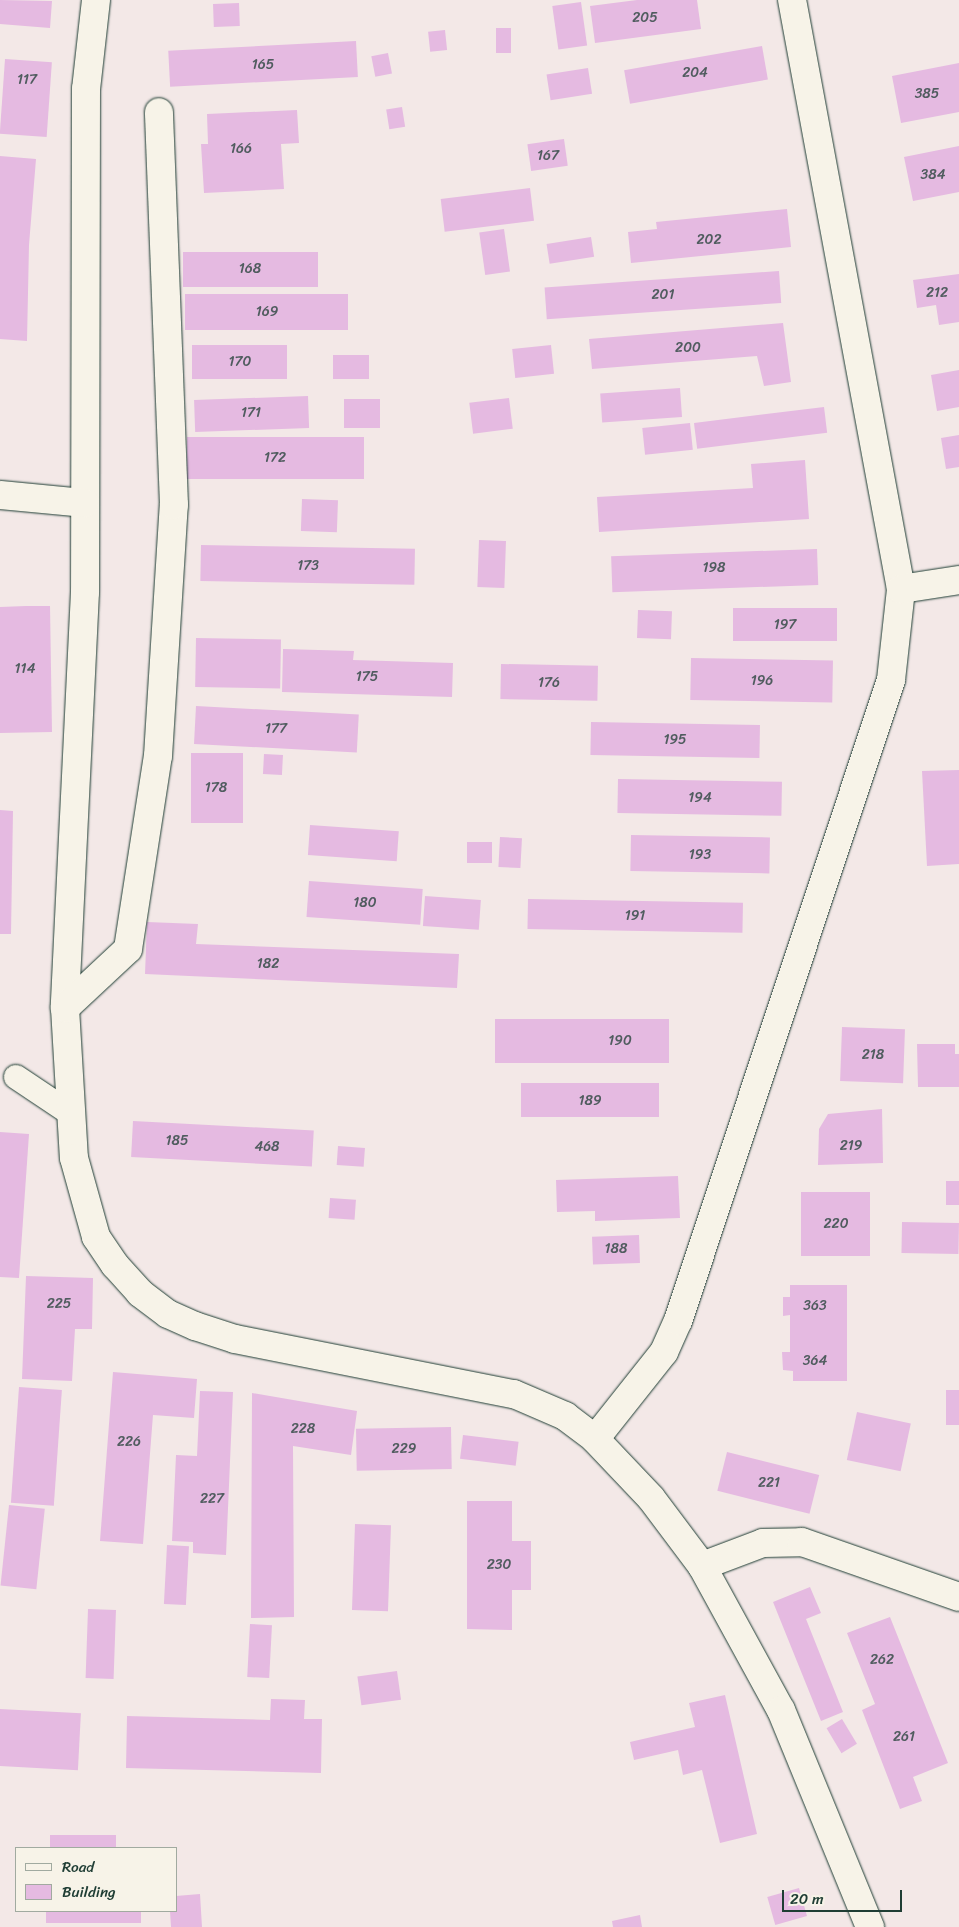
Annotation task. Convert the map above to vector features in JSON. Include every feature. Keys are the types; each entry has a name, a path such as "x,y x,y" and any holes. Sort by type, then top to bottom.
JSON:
{"street":[{"path":"96,0 86,90 85,592 65,1008 70,1113 80,1190 96,1237 140,1293 168,1314 235,1339 514,1394 565,1416 595,1439 650,1498 702,1566 781,1710 870,1927"},
{"path":"595,1439 664,1352 678,1321 891,680 902,589 792,0"},
{"path":"65,1008 128,949 158,756 174,505 159,112"},
{"path":"0,495 85,503"},
{"path":"902,589 959,580"},
{"path":"702,1566 763,1543 802,1542 959,1598"}],"lane":[{"path":"16,1077 70,1113"}],"building":[{"path":"0,0 52,1 50,28 0,24"},
{"path":"637,0 697,0 701,29 595,43 590,6"},
{"path":"581,2 587,46 558,50 552,6"},
{"path":"239,3 240,26 214,27 213,4"},
{"path":"496,28 511,28 511,53 496,53"},
{"path":"445,30 447,50 430,52 428,32"},
{"path":"356,41 358,77 170,87 168,51"},
{"path":"762,46 768,79 630,104 624,70"},
{"path":"388,53 392,74 375,77 371,56"},
{"path":"5,59 52,62 47,137 0,134"},
{"path":"959,63 959,112 901,123 892,76"},
{"path":"588,68 592,94 551,100 547,75"},
{"path":"402,107 405,127 389,129 386,110"},
{"path":"297,110 299,143 281,144 284,189 204,193 201,144 208,144 207,114"},
{"path":"564,139 568,166 531,171 527,144"},
{"path":"959,146 959,192 913,201 904,157"},
{"path":"0,156 36,159 29,245 27,341 0,339"},
{"path":"530,188 534,221 445,232 441,199"},
{"path":"787,209 791,247 631,263 628,232 657,229 656,222"},
{"path":"504,229 510,272 485,275 479,232"},
{"path":"591,237 594,257 550,264 547,244"},
{"path":"183,252 318,252 318,287 183,287"},
{"path":"779,271 781,303 547,319 545,287"},
{"path":"959,274 959,322 939,325 936,305 917,308 913,280"},
{"path":"185,294 348,294 348,330 185,330"},
{"path":"783,323 791,382 764,386 757,356 592,369 589,339"},
{"path":"192,345 287,345 287,379 192,379"},
{"path":"551,345 554,374 515,378 512,349"},
{"path":"333,355 369,355 369,379 333,379"},
{"path":"959,370 959,407 937,411 931,375"},
{"path":"680,388 682,417 602,423 600,394"},
{"path":"308,396 309,428 195,432 194,400"},
{"path":"509,398 513,429 473,434 469,403"},
{"path":"344,399 380,399 380,428 344,428"},
{"path":"824,407 827,433 697,449 694,423"},
{"path":"690,423 693,450 645,455 642,428"},
{"path":"959,435 959,467 946,469 941,438"},
{"path":"187,437 364,437 364,479 187,479"},
{"path":"805,460 809,519 599,532 597,497 753,488 751,464"},
{"path":"302,499 338,500 337,532 301,531"},
{"path":"479,540 506,541 504,588 477,587"},
{"path":"201,545 415,549 414,585 200,581"},
{"path":"817,549 818,585 612,592 611,556"},
{"path":"50,606 52,732 0,733 0,607"},
{"path":"733,608 837,608 837,641 733,641"},
{"path":"638,610 672,611 671,639 637,638"},
{"path":"196,638 281,639 280,688 195,687"},
{"path":"283,649 354,651 353,660 453,663 452,697 282,692"},
{"path":"691,658 833,660 832,702 690,700"},
{"path":"501,664 598,666 597,701 500,699"},
{"path":"196,706 359,715 357,752 194,744"},
{"path":"591,722 760,725 759,758 590,755"},
{"path":"191,753 243,753 243,823 191,823"},
{"path":"264,754 283,755 282,775 263,774"},
{"path":"959,770 959,864 927,866 922,771"},
{"path":"618,779 782,782 781,816 617,813"},
{"path":"0,810 13,811 11,934 0,934"},
{"path":"310,825 399,831 397,861 308,855"},
{"path":"631,835 770,837 769,873 630,871"},
{"path":"500,837 522,838 520,868 498,867"},
{"path":"467,842 492,842 492,863 467,863"},
{"path":"309,881 423,889 420,925 306,917"},
{"path":"425,896 481,900 479,930 423,926"},
{"path":"528,899 743,903 742,933 527,929"},
{"path":"147,922 198,924 196,944 459,954 457,988 145,974"},
{"path":"495,1019 669,1019 669,1063 495,1063"},
{"path":"842,1027 905,1029 903,1083 840,1081"},
{"path":"917,1044 955,1044 955,1054 959,1054 959,1087 918,1087"},
{"path":"521,1083 659,1083 659,1117 521,1117"},
{"path":"882,1109 883,1163 818,1165 819,1129 828,1114"},
{"path":"133,1121 314,1130 312,1166 131,1157"},
{"path":"0,1132 29,1134 19,1278 0,1277"},
{"path":"338,1146 365,1148 364,1167 337,1165"},
{"path":"678,1176 680,1218 595,1221 595,1211 557,1212 556,1180"},
{"path":"946,1181 959,1181 959,1205 946,1205"},
{"path":"801,1192 870,1192 870,1256 801,1256"},
{"path":"330,1198 356,1200 355,1220 329,1218"},
{"path":"902,1222 959,1223 958,1254 901,1253"},
{"path":"639,1235 640,1263 593,1265 592,1237"},
{"path":"26,1276 93,1278 92,1329 75,1329 72,1381 22,1379"},
{"path":"790,1285 847,1285 847,1381 793,1381 793,1371 783,1370 782,1352 790,1352 790,1315 783,1316 783,1297 790,1297"},
{"path":"113,1372 197,1379 194,1418 153,1415 143,1544 100,1541"},
{"path":"19,1387 62,1390 54,1506 11,1503"},
{"path":"946,1390 959,1390 959,1425 946,1425"},
{"path":"200,1391 233,1392 226,1555 193,1553 193,1542 172,1541 176,1455 197,1456"},
{"path":"252,1393 357,1411 351,1455 293,1446 294,1617 251,1618"},
{"path":"857,1412 911,1423 901,1471 847,1460"},
{"path":"451,1427 452,1469 357,1471 356,1429"},
{"path":"463,1435 519,1442 516,1466 460,1459"},
{"path":"727,1452 819,1475 810,1514 717,1491"},
{"path":"467,1501 512,1501 512,1541 531,1541 531,1590 512,1590 512,1630 467,1629"},
{"path":"9,1505 45,1509 36,1589 1,1586"},
{"path":"355,1524 391,1525 388,1611 352,1610"},
{"path":"167,1545 189,1546 186,1605 164,1604"},
{"path":"810,1587 821,1613 806,1619 843,1712 821,1721 773,1602"},
{"path":"88,1609 116,1610 114,1679 86,1678"},
{"path":"890,1617 948,1763 913,1777 922,1801 900,1809 862,1710 875,1704 847,1633"},
{"path":"250,1624 272,1625 269,1678 247,1677"},
{"path":"397,1671 401,1700 361,1705 357,1677"},
{"path":"725,1695 757,1834 720,1843 702,1770 683,1775 678,1750 634,1760 630,1742 695,1727 689,1703"},
{"path":"271,1699 305,1700 304,1719 322,1719 321,1773 126,1768 127,1716 270,1720"},
{"path":"0,1709 81,1713 78,1770 0,1766"},
{"path":"842,1719 857,1744 842,1753 827,1728"},
{"path":"50,1835 116,1835 116,1847 50,1847"},
{"path":"799,1888 807,1916 775,1925 767,1897"},
{"path":"200,1894 202,1927 171,1927 170,1912 178,1912 178,1896"},
{"path":"46,1912 141,1912 141,1923 46,1923"},
{"path":"640,1915 642,1927 613,1927 612,1921"}]}
